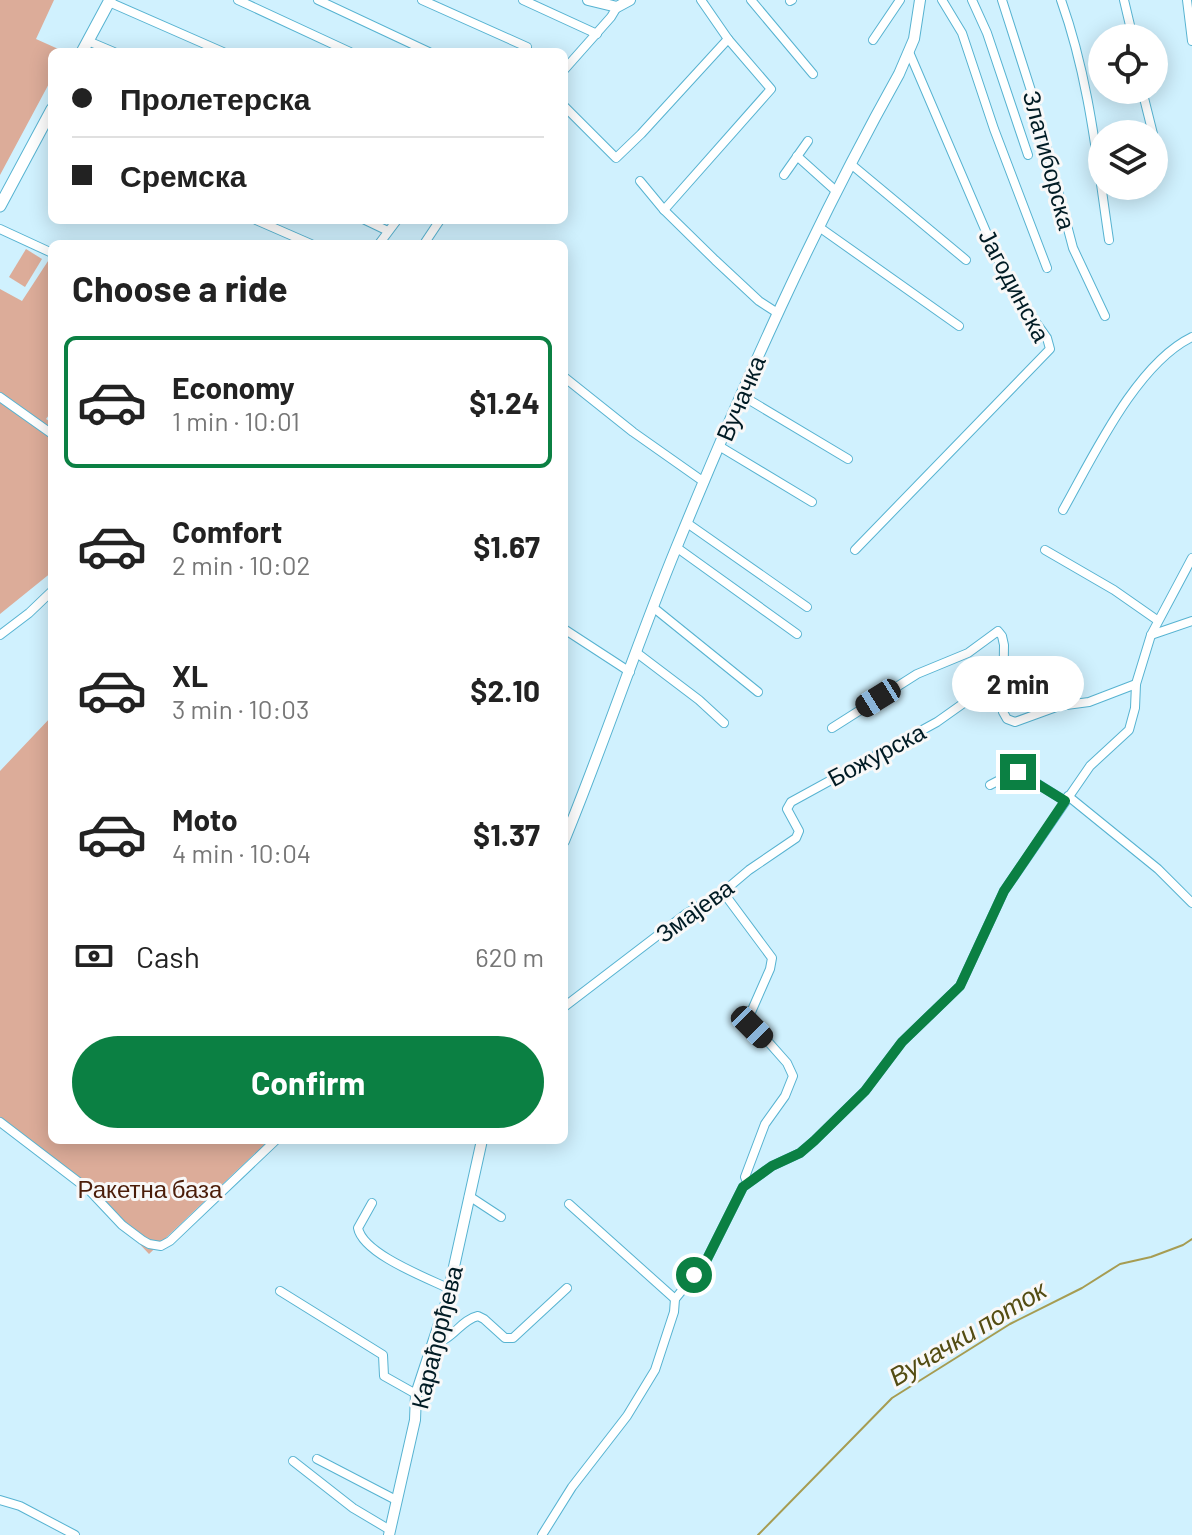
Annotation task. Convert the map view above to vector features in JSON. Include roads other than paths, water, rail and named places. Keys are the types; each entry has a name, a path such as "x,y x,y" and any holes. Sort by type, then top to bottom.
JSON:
{"main road":[{"path":"85,46 110,1"},
{"path":"0,206 48,128"}],"street":[{"path":"238,0 341,48"},
{"path":"318,0 420,48"},
{"path":"422,0 527,47"},
{"path":"523,0 597,34"},
{"path":"588,0 617,7"},
{"path":"568,66 617,7 630,0"},
{"path":"664,210 771,89 728,39 701,0"},
{"path":"751,0 813,74"},
{"path":"873,40 900,0"},
{"name":"Вучачка","path":"568,831 676,547 776,312 909,52 920,0"},
{"path":"942,0 962,33 994,129 1047,268"},
{"path":"972,0 987,33 1028,155"},
{"name":"Златиборска","path":"1002,0 1034,100 1073,248 1105,316"},
{"path":"1061,0 1087,92 1109,240"},
{"path":"1124,0 1130,24"},
{"path":"1187,0 1192,41"},
{"path":"110,1 214,48"},
{"path":"568,110 616,158 728,39"},
{"name":"Јагодинска","path":"855,550 1050,349 1047,338 1008,283 909,52"},
{"path":"784,175 808,141"},
{"path":"797,156 837,192"},
{"path":"852,165 966,260"},
{"path":"640,181 664,210 759,301 776,312"},
{"path":"265,224 302,240"},
{"path":"373,224 388,231"},
{"path":"382,240 394,224"},
{"path":"819,227 959,326"},
{"path":"0,229 48,251"},
{"path":"1063,510 1124,404 1170,350 1192,337"},
{"path":"568,380 633,432 704,482"},
{"path":"741,395 848,459"},
{"path":"0,397 48,431"},
{"path":"719,446 812,502"},
{"path":"687,523 807,607"},
{"path":"676,547 797,634"},
{"path":"1045,550 1114,590 1157,620"},
{"path":"542,1535 572,1487 627,1416 655,1370 674,1312 675,1299 706,1261 739,1192 747,1182 800,1153 814,1141 865,1091 902,1042 960,986 1004,891 1066,798 1097,758 1129,730 1135,708 1136,684 1151,635 1192,558"},
{"path":"0,635 48,595"},
{"path":"654,608 758,692"},
{"path":"1151,635 1192,621"},
{"name":"Божурска","path":"787,805 818,785 937,722 1002,679 1003,639 998,631 968,653 917,674 832,728"},
{"path":"568,632 630,672"},
{"path":"637,653 724,723"},
{"path":"1002,679 1003,712 1007,719 1015,722 1059,706 1089,702 1136,684"},
{"path":"990,785 1017,771 1066,798 1158,869 1192,903"},
{"name":"Змајева","path":"568,1004 687,913 723,892 799,835 787,812 787,805"},
{"path":"723,892 772,958 748,1019 787,1063 793,1076 785,1096 765,1124 745,1177 747,1182"},
{"path":"0,1122 89,1190 122,1225 149,1244 157,1246 170,1241 272,1144"},
{"name":"Карађорђева","path":"390,1532 415,1420 416,1394 450,1289 481,1144"},
{"path":"469,1196 501,1217"},
{"path":"372,1203 358,1228 360,1237 385,1257 450,1289"},
{"path":"569,1204 675,1299"},
{"path":"433,1343 446,1340 475,1317 484,1319 505,1338 513,1338 567,1288"},
{"path":"280,1291 383,1355 384,1376 416,1394"},
{"path":"317,1459 396,1500"},
{"path":"293,1461 353,1508 390,1532"},
{"path":"0,1500 20,1506 75,1535"}],"waterway":[{"name":"Вучачки поток","path":"758,1535 892,1398 1010,1324 1082,1288 1120,1264 1151,1257 1192,1239"}],"park label":[{"name":"Ракетна база","path":"150,1188"}]}
